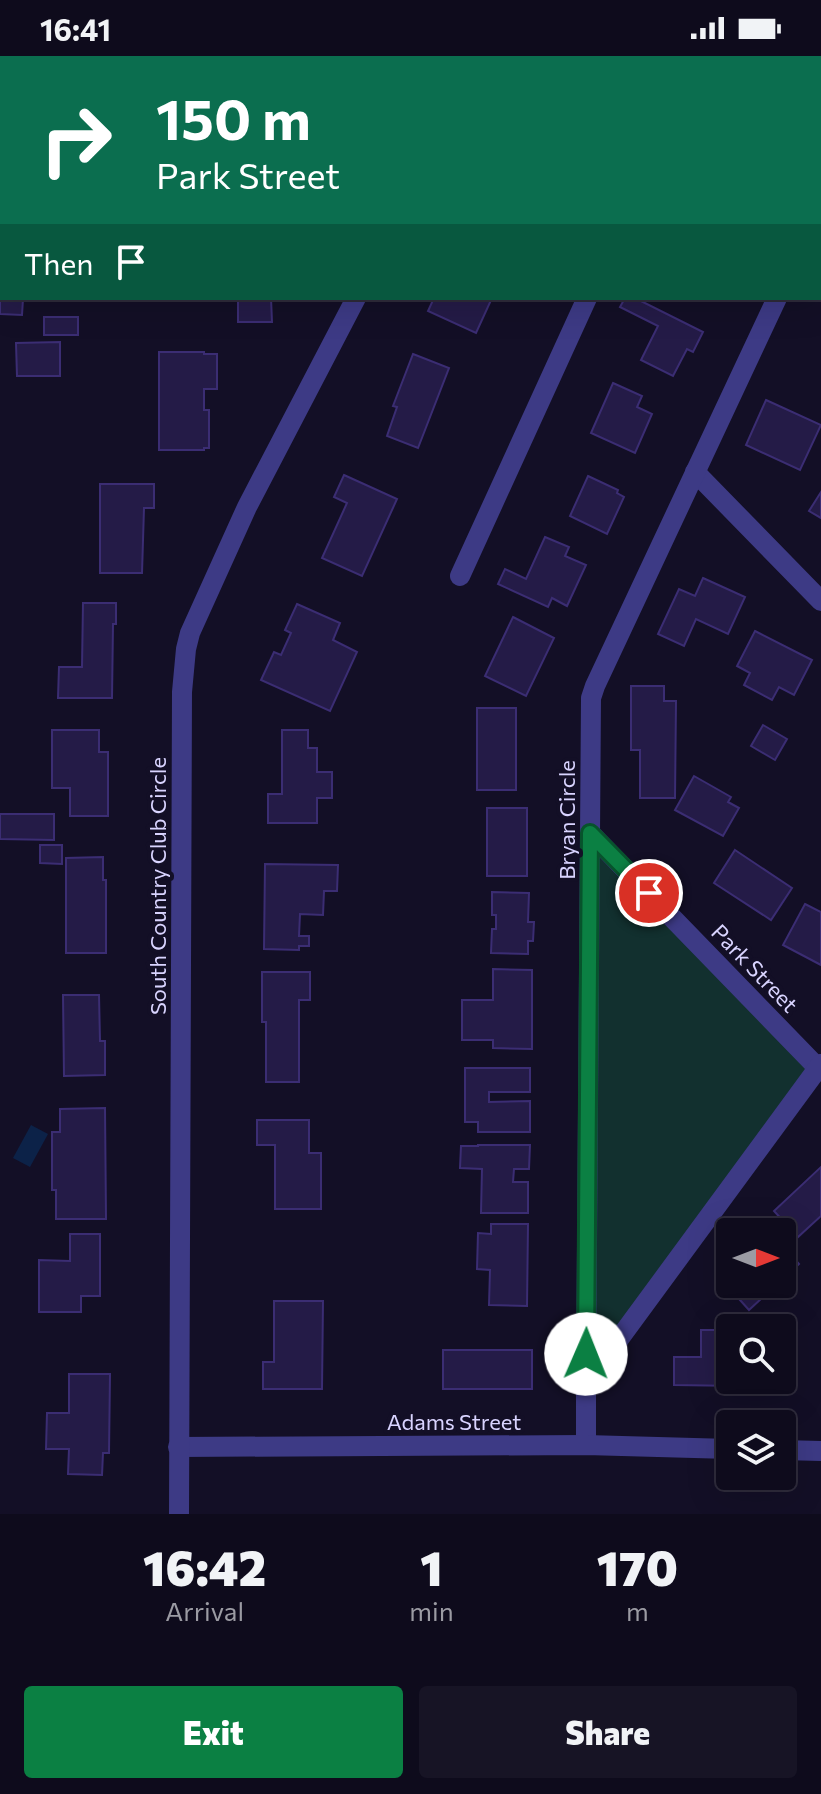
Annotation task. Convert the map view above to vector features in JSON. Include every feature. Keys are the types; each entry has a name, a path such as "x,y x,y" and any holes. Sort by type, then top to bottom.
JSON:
{"street":[{"name":"South Country Club Circle","path":"179,1514 182,692 186,649 190,633 247,507 355,300"},
{"path":"460,576 586,300"},
{"name":"Bryan Circle","path":"586,1445 591,698 776,300"},
{"path":"695,472 821,601"},
{"name":"Park Street","path":"590,833 820,1066"},
{"path":"586,1384 820,1066"},
{"name":"Adams Street","path":"178,1447 586,1445 716,1449"},
{"path":"796,1450 821,1451"}],"green space":[{"path":"590,833 818,1068 586,1384"}],"water":[{"path":"31,1125 48,1134 30,1167 13,1158"}],"building":[{"path":"0,300 23,300 22,315 0,314"},
{"path":"238,300 271,300 272,322 238,322"},
{"path":"433,300 491,300 476,333 428,311"},
{"path":"624,300 639,300 703,332 693,352 687,349 673,376 641,360 658,326 620,307"},
{"path":"44,317 78,317 78,335 44,335"},
{"path":"60,342 60,376 17,376 16,343"},
{"path":"159,352 217,354 217,389 204,389 204,410 209,410 209,448 159,450"},
{"path":"413,354 449,368 418,448 387,436 397,407 393,406"},
{"path":"613,383 642,396 637,407 652,414 635,453 591,433"},
{"path":"766,400 821,425 800,470 746,445"},
{"path":"344,475 397,499 362,576 322,558 347,503 334,497"},
{"path":"588,476 618,490 617,493 624,497 607,534 570,516"},
{"path":"100,484 154,484 154,508 144,508 142,573 100,573"},
{"path":"821,492 821,518 809,511"},
{"path":"545,537 569,547 565,556 586,565 567,606 552,598 548,607 498,584 505,569 526,579"},
{"path":"703,578 745,597 728,634 696,619 684,646 658,634 679,589 695,596"},
{"path":"83,603 116,603 112,698 58,698 59,667 82,667"},
{"path":"297,604 340,623 333,640 357,652 330,711 261,680 274,652 281,655 291,633 285,630"},
{"path":"513,617 554,638 526,696 485,676"},
{"path":"755,631 812,660 794,695 779,687 772,700 744,685 750,673 737,666"},
{"path":"631,686 664,686 664,701 676,701 675,798 640,798 640,750 631,750"},
{"path":"477,708 516,708 516,790 477,790"},
{"path":"763,725 787,739 775,760 751,746"},
{"path":"52,730 99,730 99,752 108,752 108,816 70,816 70,788 52,788"},
{"path":"282,730 308,730 308,748 317,748 317,772 332,772 332,798 317,798 317,823 268,823 268,794 282,794"},
{"path":"694,776 731,797 728,802 739,808 723,836 675,810"},
{"path":"487,808 527,808 527,876 487,876"},
{"path":"0,814 54,814 54,840 0,839"},
{"path":"40,845 62,845 62,864 40,863"},
{"path":"735,850 792,888 771,920 714,883"},
{"path":"103,857 106,953 66,953 66,858"},
{"path":"265,864 338,865 337,891 324,891 323,915 300,914 299,936 309,936 309,946 299,946 299,950 264,949"},
{"path":"492,892 529,893 528,922 534,922 533,941 528,941 528,954 491,953 492,929 496,929 496,915 492,915"},
{"path":"805,904 821,912 821,965 783,945"},
{"path":"493,969 532,970 532,1049 493,1048 493,1040 462,1040 462,1000 493,1000"},
{"path":"262,972 310,972 310,1000 299,1000 299,1082 266,1082"},
{"path":"63,995 99,995 100,1041 105,1041 105,1075 64,1076"},
{"path":"465,1068 530,1068 530,1092 489,1092 489,1102 530,1101 530,1132 478,1132 478,1122 465,1122"},
{"path":"105,1108 106,1219 56,1219 56,1190 52,1190 52,1132 60,1132 60,1109"},
{"path":"257,1120 309,1120 309,1153 321,1153 321,1209 275,1209 275,1145 257,1145"},
{"path":"530,1145 529,1169 514,1169 513,1182 528,1182 528,1213 481,1213 482,1169 460,1168 461,1146"},
{"path":"821,1167 821,1216 798,1237 796,1218 780,1218 774,1211"},
{"path":"491,1224 528,1224 527,1306 489,1305 490,1270 477,1269 478,1233 491,1234"},
{"path":"70,1234 100,1234 100,1296 81,1296 81,1312 39,1312 39,1260 70,1261"},
{"path":"738,1298 762,1298 749,1310"},
{"path":"274,1301 323,1301 322,1389 263,1389 263,1362 274,1362"},
{"path":"701,1330 716,1330 716,1386 674,1385 674,1357 701,1357"},
{"path":"443,1350 532,1350 532,1389 443,1389"},
{"path":"69,1374 110,1374 109,1453 103,1453 102,1475 68,1474 69,1449 46,1449 47,1413 69,1413"}],"route":[{"path":"586,1354 590,833 649,893"}]}
